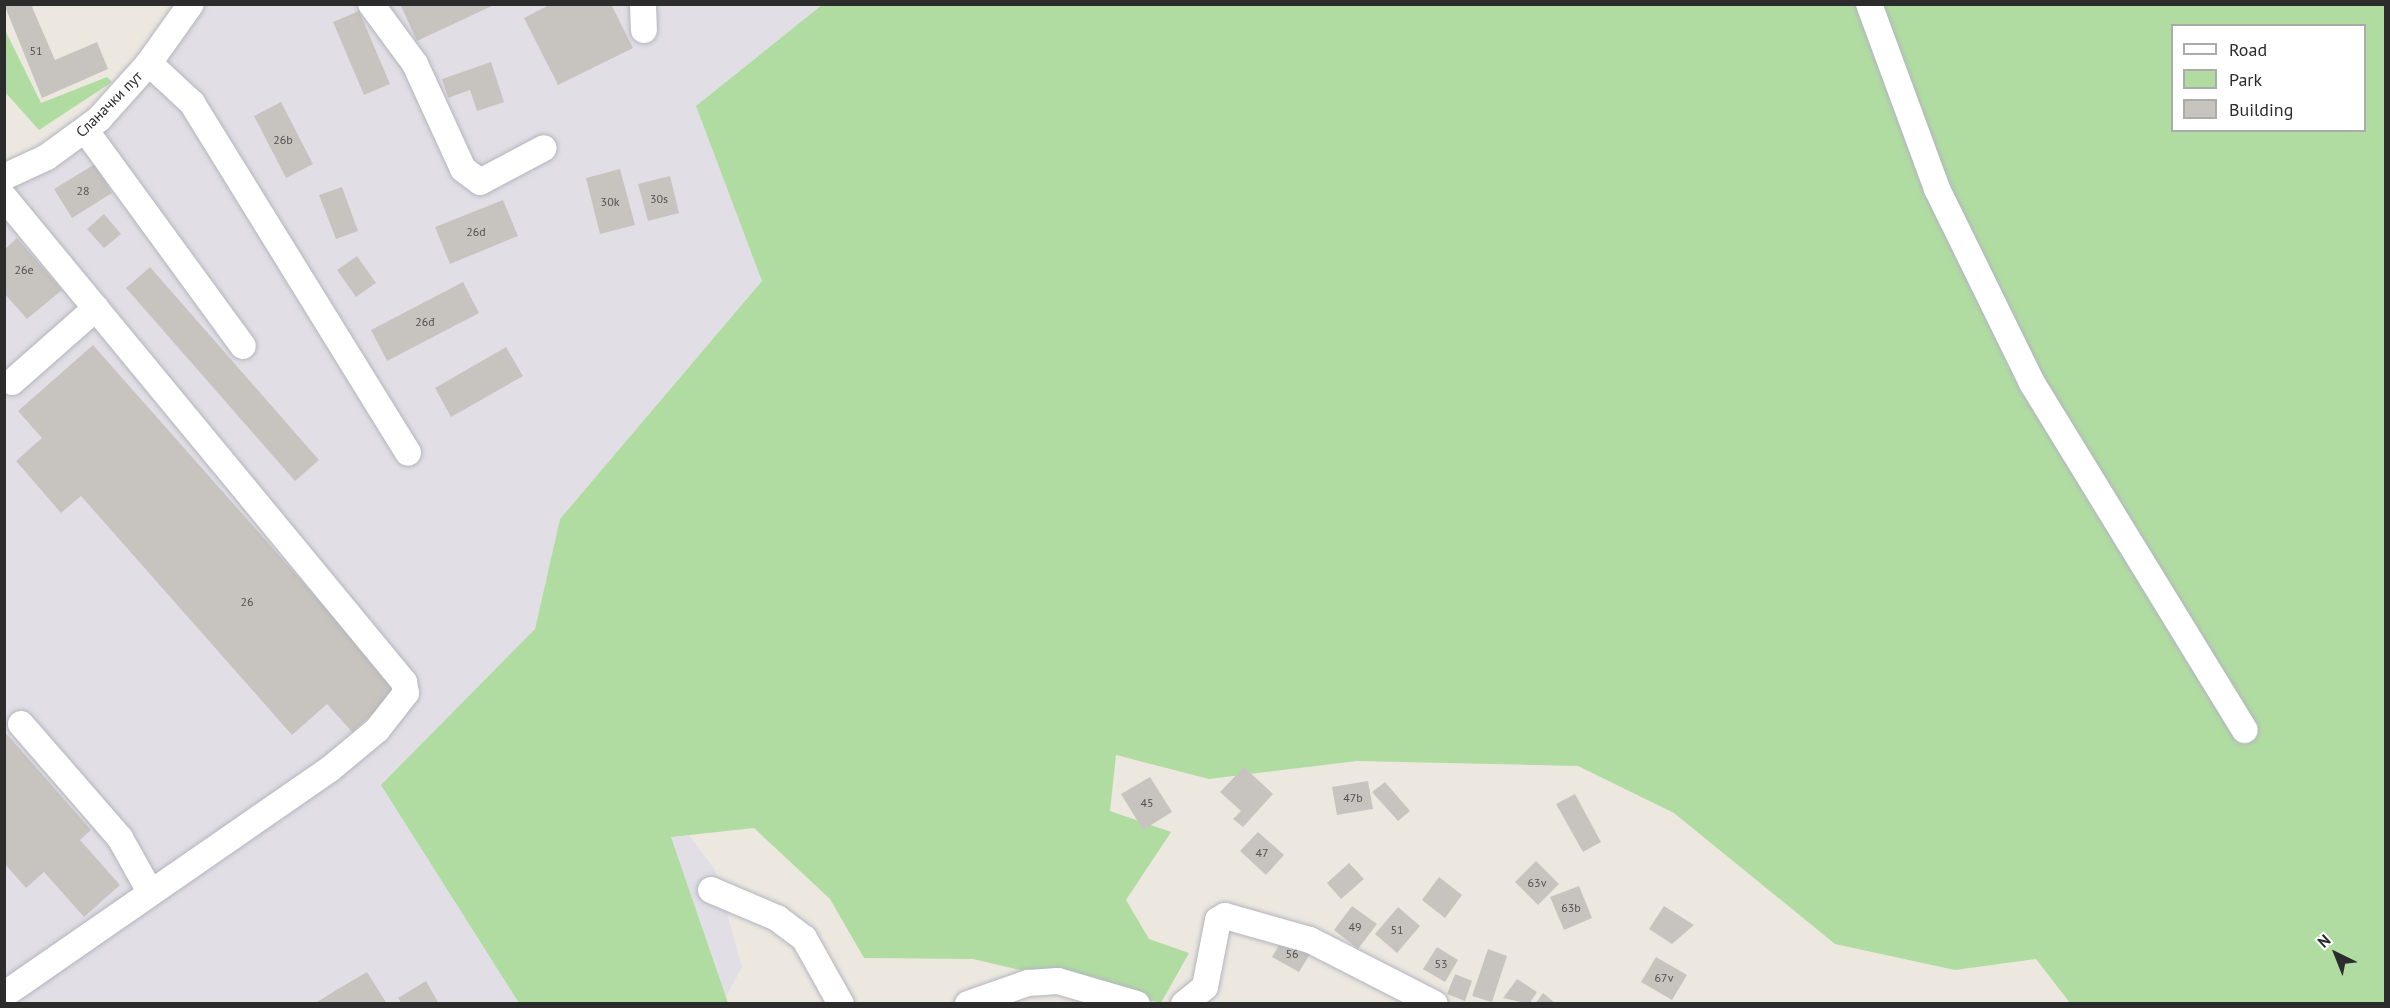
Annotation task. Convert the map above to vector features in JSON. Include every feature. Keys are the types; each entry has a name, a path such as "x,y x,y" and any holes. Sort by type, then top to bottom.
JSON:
{"street":[{"name":"Сланачки пут","path":"4,177 86,130 149,63 191,4"},
{"path":"371,4 415,64 463,169 480,182 544,148"},
{"path":"643,4 645,30"},
{"path":"1869,4 1937,189 2032,382 2245,730"},
{"path":"149,63 192,103 408,453"},
{"path":"86,130 243,346"},
{"path":"4,197 404,682 406,693 377,730 338,763 4,995"},
{"path":"12,382 96,308"},
{"path":"21,724 120,838 150,892"},
{"path":"711,890 777,918 804,938 841,1004"},
{"path":"1184,1004 1205,987 1218,920 1225,916 1310,940 1435,1004"},
{"path":"968,1004 1028,983 1058,981 1137,1004"}],"shaded area":[{"path":"192,5 973,5 762,281 560,519 535,629 715,870 742,967 723,1003 5,1004 5,177 47,157"}],"green space":[{"path":"822,5 2385,5 2385,1003 2070,1003 2036,959 1955,970 1835,944 1674,813 1578,766 1357,761 1209,779 1116,755 1110,811 1171,832 1126,900 1149,939 1189,953 1161,1003 973,959 864,958 830,899 754,828 671,837 728,1003 519,1003 381,785 535,629 560,519 762,281 696,106"},
{"path":"5,30 41,103 107,77 112,82 39,130 5,92"}],"building":[{"path":"4,4 37,4 32,7 55,60 97,42 108,69 42,98"},
{"path":"400,4 496,4 417,41"},
{"path":"551,4 611,4 633,48 558,85 524,18"},
{"path":"359,11 390,84 364,95 333,22"},
{"path":"491,62 504,102 477,111 470,90 448,98 442,79"},
{"path":"281,102 313,164 286,178 254,116"},
{"path":"95,164 112,193 72,218 54,189"},
{"path":"620,169 635,225 600,234 586,178"},
{"path":"670,176 679,213 648,221 638,184"},
{"path":"342,187 358,231 336,239 319,195"},
{"path":"503,200 518,236 450,264 435,227"},
{"path":"104,214 121,234 104,248 87,229"},
{"path":"17,238 62,290 27,319 4,293 4,250"},
{"path":"357,256 376,283 356,297 337,270"},
{"path":"150,267 319,460 295,481 126,288"},
{"path":"463,282 479,313 387,361 371,330"},
{"path":"93,345 399,691 352,732 327,704 292,735 81,496 61,513 16,461 42,438 18,411"},
{"path":"506,347 523,376 451,417 435,388"},
{"path":"4,731 91,830 80,840 120,885 84,917 44,872 26,888 4,863"},
{"path":"1244,767 1273,794 1243,827 1233,819 1241,811 1220,792"},
{"path":"1150,777 1172,812 1143,830 1121,794"},
{"path":"1368,781 1373,809 1337,815 1332,787"},
{"path":"1385,782 1410,811 1398,821 1372,792"},
{"path":"1575,794 1601,842 1583,852 1556,804"},
{"path":"1258,832 1284,855 1266,875 1240,851"},
{"path":"1536,861 1559,884 1538,905 1515,882"},
{"path":"1349,863 1364,879 1341,899 1327,883"},
{"path":"1439,877 1462,895 1445,918 1422,900"},
{"path":"1579,886 1592,918 1564,930 1550,897"},
{"path":"1352,906 1377,924 1358,949 1334,930"},
{"path":"1664,906 1694,925 1672,944 1649,929"},
{"path":"1398,907 1420,926 1397,953 1375,934"},
{"path":"1285,935 1312,951 1299,972 1272,957"},
{"path":"1437,947 1458,960 1445,982 1423,969"},
{"path":"1488,949 1507,956 1492,1002 1472,996"},
{"path":"1656,957 1687,975 1672,1000 1641,982"},
{"path":"367,972 387,1004 314,1004 338,989"},
{"path":"1455,974 1472,981 1465,1001 1447,994"},
{"path":"1517,979 1537,992 1529,1004 1503,998"},
{"path":"426,981 439,1004 402,1004 398,998"},
{"path":"1543,993 1556,1004 1535,1004"}]}
